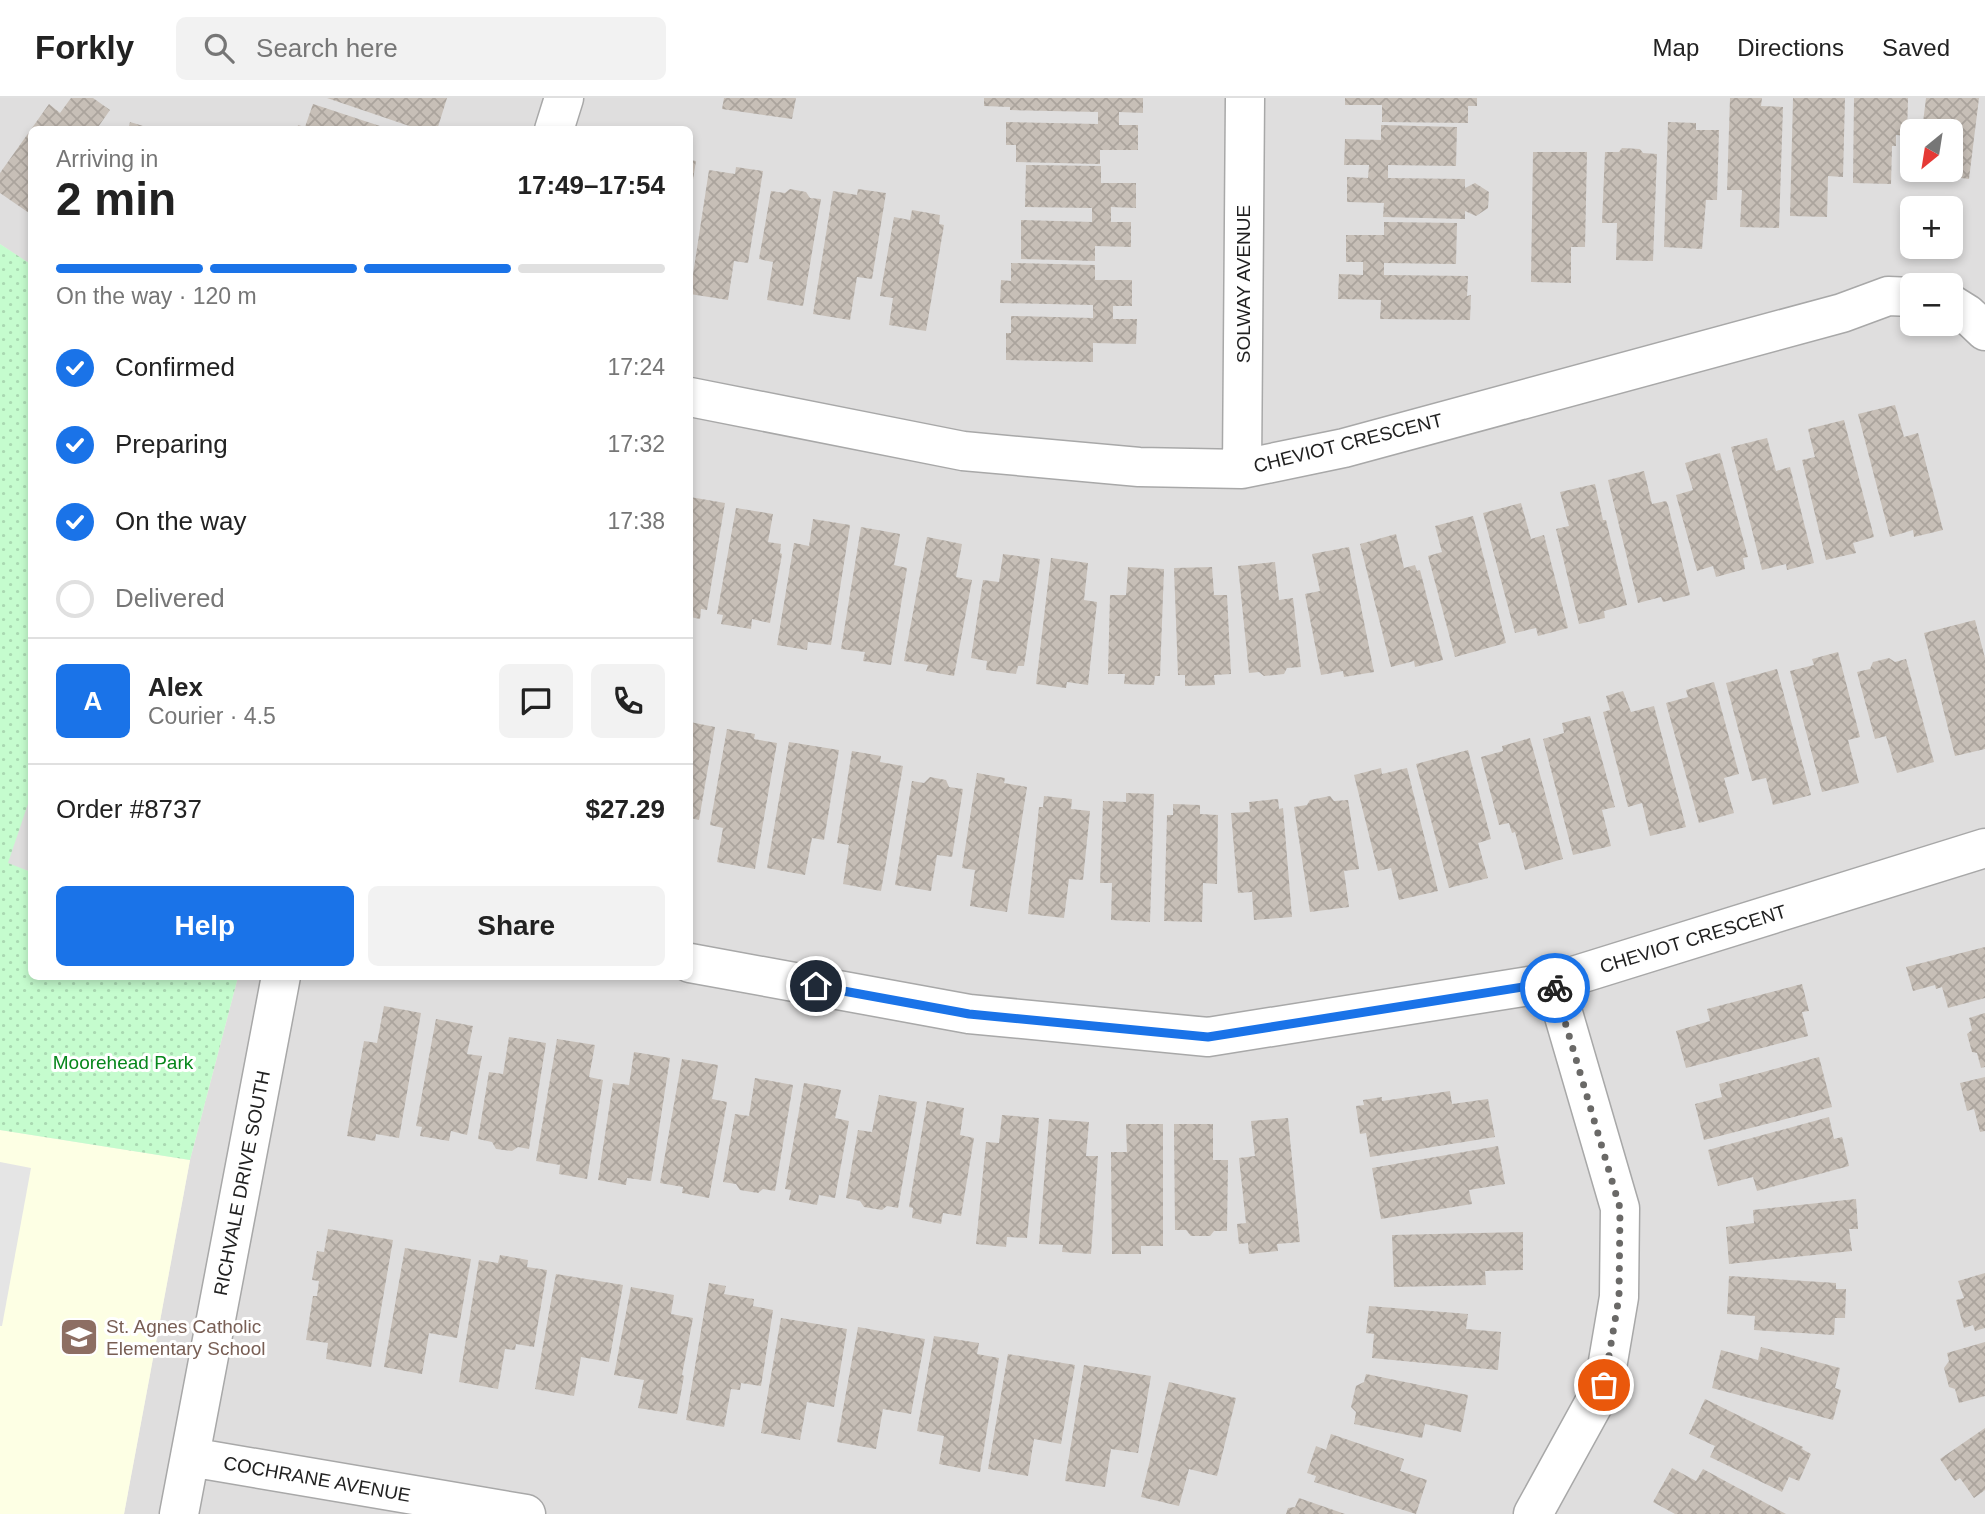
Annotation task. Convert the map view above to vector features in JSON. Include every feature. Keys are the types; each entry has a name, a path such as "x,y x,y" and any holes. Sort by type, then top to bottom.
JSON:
{"street":[{"path":"555,126 564,98"},
{"name":"SOLWAY AVENUE","path":"1242,469 1245,98"},
{"name":"CHEVIOT CRESCENT","path":"693,398 962,451 1139,467 1242,469 1344,448 1842,313 1888,296 1900,296"},
{"path":"1963,311 1985,331"},
{"name":"CHEVIOT CRESCENT","path":"693,964 969,1014 1208,1037 1554,982 1985,848"},
{"name":"RICHVALE DRIVE SOUTH","path":"179,1514 280,980"},
{"path":"1532,1514 1604,1385 1619,1297 1620,1208 1554,982"},
{"name":"COCHRANE AVENUE","path":"190,1457 526,1514"}],"shaded area":[{"path":"0,98 1985,98 1985,1514 124,1514 190,1160 237,980 693,980 693,126 28,126 28,263 0,244"},
{"path":"28,801 28,871 7,864"},
{"name":"St. Agnes Catholic Elementary School","path":"0,1130 190,1160 124,1514 0,1514"},
{"path":"0,1162 31,1168 2,1326 0,1326"}],"green space":[{"name":"Moorehead Park","path":"0,244 28,262 28,804 8,863 28,871 28,980 237,980 190,1160 0,1130"}],"building":[{"path":"71,98 93,98 110,110 99,126 33,126 49,104 60,113"},
{"path":"327,98 447,98 438,126 409,126"},
{"path":"724,98 796,98 792,119 722,109"},
{"path":"984,98 1143,98 1143,113 1119,112 1119,125 1138,125 1138,150 1100,150 1100,164 1016,162 1016,145 1006,145 1006,122 1098,124 1098,112 1010,110 1010,107 984,106"},
{"path":"1345,98 1477,98 1477,106 1468,106 1468,123 1382,122 1382,105 1345,105"},
{"path":"1730,98 1762,98 1761,106 1783,107 1779,228 1740,227 1742,190 1727,190"},
{"path":"1793,98 1845,98 1843,177 1828,176 1827,217 1790,216"},
{"path":"1854,98 1908,98 1907,119 1900,119 1900,135 1896,135 1896,146 1892,146 1891,184 1853,183"},
{"path":"1926,98 1979,98 1969,179 1964,178 1964,119 1923,119"},
{"path":"313,104 380,126 305,126"},
{"path":"1668,122 1696,123 1696,130 1719,130 1717,200 1706,200 1702,249 1664,247"},
{"path":"1381,125 1457,127 1456,166 1388,165 1388,178 1465,179 1465,188 1475,183 1489,192 1488,208 1476,216 1465,211 1465,219 1383,217 1384,203 1347,202 1347,177 1368,178 1369,165 1344,165 1345,139 1381,140"},
{"path":"28,134 28,212 0,193 0,173"},
{"path":"1622,148 1657,154 1653,261 1616,260 1617,223 1602,223 1605,152 1619,152"},
{"path":"1533,152 1587,152 1585,247 1571,247 1571,283 1531,282"},
{"path":"1026,165 1101,166 1101,183 1136,183 1136,208 1111,207 1111,222 1131,222 1131,247 1095,246 1095,261 1021,259 1021,220 1092,222 1092,208 1025,207"},
{"path":"736,167 763,171 748,263 734,261 728,300 693,294 693,274 709,170 735,174"},
{"path":"790,189 806,192 810,198 821,199 803,306 767,300 773,262 759,259 771,191 785,193"},
{"path":"858,189 886,193 872,279 857,277 850,320 813,314 833,191 857,195"},
{"path":"912,210 940,215 939,224 944,225 926,331 889,325 893,298 880,296 894,217 910,220"},
{"path":"1384,222 1457,223 1456,264 1384,263 1384,275 1468,276 1467,296 1471,295 1470,320 1380,319 1381,300 1338,299 1339,274 1363,275 1363,262 1346,262 1346,235 1384,235"},
{"path":"1011,263 1095,265 1095,280 1132,280 1132,306 1113,306 1113,319 1137,319 1136,344 1093,343 1093,362 1006,360 1006,333 1011,333 1011,316 1093,318 1093,305 1000,303 1001,280 1011,281"},
{"path":"1895,405 1904,437 1918,433 1943,530 1914,537 1913,530 1890,537 1858,414"},
{"path":"1844,420 1874,537 1853,543 1856,553 1826,560 1802,460 1815,457 1808,429"},
{"path":"1767,438 1776,471 1790,467 1814,563 1787,570 1786,564 1762,570 1731,447"},
{"path":"1720,453 1748,557 1743,558 1745,569 1716,577 1713,566 1697,571 1676,495 1693,490 1685,463"},
{"path":"1644,471 1652,504 1666,501 1668,505 1690,595 1663,602 1661,597 1638,603 1608,480"},
{"path":"1595,484 1627,605 1604,611 1605,618 1579,624 1556,529 1569,526 1560,492"},
{"path":"693,498 725,503 707,610 701,609 700,619 693,618"},
{"path":"1521,503 1531,539 1544,535 1568,628 1538,636 1536,628 1515,633 1483,513"},
{"path":"736,508 773,514 768,542 781,544 782,554 770,623 752,619 751,629 721,624 723,615 717,614"},
{"path":"1473,516 1506,643 1455,657 1428,556 1442,552 1435,526"},
{"path":"813,519 850,525 831,645 808,642 807,650 777,645 794,543 809,546"},
{"path":"861,527 900,534 894,565 907,568 891,665 863,661 865,652 841,649"},
{"path":"1396,534 1404,568 1415,565 1417,571 1420,570 1443,660 1415,667 1414,661 1391,667 1360,544"},
{"path":"927,537 962,544 956,577 972,580 954,676 926,671 928,665 904,661"},
{"path":"1349,547 1374,672 1344,677 1343,671 1321,675 1305,594 1320,591 1312,554"},
{"path":"1003,554 1040,559 1024,666 1018,666 1016,674 986,670 987,661 971,658 983,580 999,582"},
{"path":"1051,558 1088,563 1084,600 1097,602 1088,685 1067,682 1066,688 1036,684"},
{"path":"1275,562 1279,600 1293,598 1301,667 1287,668 1284,674 1264,676 1259,672 1249,673 1238,566"},
{"path":"1128,567 1164,569 1160,676 1155,676 1154,685 1124,684 1125,674 1108,674 1110,595 1126,595"},
{"path":"1212,567 1214,595 1227,595 1231,674 1214,675 1215,685 1185,686 1185,675 1178,675 1174,568"},
{"path":"1975,620 1985,658 1985,749 1955,756 1924,633"},
{"path":"1838,652 1860,737 1848,740 1859,783 1822,792 1790,671 1814,665 1812,659"},
{"path":"1889,658 1895,662 1906,659 1934,762 1897,773 1886,736 1875,739 1857,672 1870,669 1873,662"},
{"path":"1777,669 1811,795 1773,805 1766,778 1752,781 1726,683"},
{"path":"1714,682 1739,774 1724,778 1734,813 1699,823 1666,703 1688,697 1686,690"},
{"path":"1623,691 1631,712 1654,706 1686,827 1650,836 1642,803 1628,807 1603,712 1610,710 1606,696"},
{"path":"1590,716 1615,807 1602,810 1611,846 1573,855 1543,739 1564,733 1562,723"},
{"path":"693,723 715,727 699,820 693,819"},
{"path":"727,729 755,734 754,739 777,743 755,869 717,862 723,828 710,825"},
{"path":"1530,738 1563,859 1525,870 1515,832 1512,833 1509,823 1499,825 1481,757 1503,751 1502,746"},
{"path":"789,742 839,750 824,840 812,838 805,875 767,868"},
{"path":"1468,750 1491,839 1478,843 1488,878 1449,888 1416,764"},
{"path":"852,751 881,756 880,762 903,766 881,891 843,884 849,845 837,843"},
{"path":"1381,768 1382,774 1407,768 1438,891 1399,900 1391,868 1378,871 1354,775"},
{"path":"977,773 1005,778 1004,783 1027,787 1007,912 970,906 975,870 962,868"},
{"path":"930,777 946,780 949,787 963,789 952,857 937,855 931,891 895,885 912,781 924,783"},
{"path":"1126,793 1154,794 1150,922 1111,920 1112,883 1100,883 1103,801 1126,802"},
{"path":"1044,796 1072,799 1071,809 1090,811 1083,880 1069,879 1064,918 1028,914 1039,807 1043,807"},
{"path":"1330,796 1334,801 1348,800 1359,869 1344,871 1349,907 1310,912 1294,807"},
{"path":"1278,799 1279,809 1283,808 1292,917 1254,920 1252,892 1238,893 1231,813 1250,812 1249,802"},
{"path":"1173,804 1200,805 1200,814 1218,815 1217,884 1203,883 1202,922 1164,921 1167,815 1173,815"},
{"path":"1985,947 1985,998 1948,1008 1942,987 1936,989 1935,985 1913,991 1906,967"},
{"path":"1802,984 1809,1011 1802,1012 1808,1036 1686,1068 1676,1031 1710,1021 1707,1009"},
{"path":"384,1006 421,1013 399,1138 376,1134 375,1141 347,1136 364,1041 377,1043"},
{"path":"1985,1013 1985,1067 1981,1068 1977,1053 1972,1052 1967,1034 1972,1030 1969,1018"},
{"path":"436,1019 473,1026 467,1054 482,1056 467,1135 451,1131 449,1141 420,1136 422,1127 416,1126"},
{"path":"509,1037 546,1043 529,1149 518,1147 512,1151 496,1149 492,1142 478,1139 489,1072 503,1074"},
{"path":"557,1039 595,1045 589,1077 603,1080 587,1179 559,1174 560,1165 536,1161"},
{"path":"634,1052 670,1058 651,1181 627,1178 626,1185 598,1180 613,1083 629,1085"},
{"path":"1819,1057 1832,1107 1704,1140 1695,1104 1722,1097 1719,1084"},
{"path":"682,1059 718,1065 712,1099 727,1102 709,1198 682,1193 683,1187 660,1183"},
{"path":"1985,1077 1985,1131 1980,1132 1974,1109 1967,1111 1960,1083"},
{"path":"755,1078 793,1085 775,1191 763,1189 758,1193 740,1190 736,1184 723,1182 735,1114 749,1116"},
{"path":"804,1083 841,1090 835,1118 849,1121 835,1198 819,1195 817,1205 789,1200 791,1190 785,1189"},
{"path":"1450,1091 1452,1104 1488,1099 1495,1137 1370,1157 1366,1133 1360,1134 1356,1106 1364,1105 1363,1100 1382,1097 1382,1101"},
{"path":"879,1095 917,1102 898,1208 887,1206 882,1210 864,1207 860,1201 846,1198 858,1130 872,1132"},
{"path":"927,1101 964,1108 960,1135 974,1138 961,1216 943,1213 941,1224 912,1218 913,1208 909,1207"},
{"path":"1002,1115 1039,1118 1027,1238 1007,1237 1006,1247 976,1244 986,1142 999,1143"},
{"path":"1829,1117 1834,1139 1842,1137 1849,1166 1757,1191 1753,1177 1718,1186 1708,1150"},
{"path":"1288,1118 1300,1242 1277,1244 1278,1251 1249,1254 1248,1243 1239,1244 1237,1224 1246,1223 1239,1158 1255,1156 1251,1121"},
{"path":"1049,1119 1089,1122 1086,1156 1098,1156 1091,1254 1062,1252 1063,1245 1039,1244"},
{"path":"1126,1124 1163,1124 1163,1246 1141,1246 1141,1254 1112,1254 1111,1152 1127,1152"},
{"path":"1174,1124 1213,1124 1213,1160 1228,1160 1227,1231 1214,1231 1210,1236 1191,1236 1186,1230 1175,1230"},
{"path":"1498,1146 1505,1184 1469,1190 1472,1204 1381,1219 1372,1168"},
{"path":"1856,1199 1858,1229 1849,1229 1852,1251 1729,1264 1726,1227 1754,1223 1753,1210"},
{"path":"328,1229 393,1240 371,1367 326,1359 328,1343 306,1340 313,1296 317,1296 319,1281 312,1280 317,1251 324,1252"},
{"path":"1523,1232 1523,1270 1485,1271 1486,1285 1394,1287 1392,1235"},
{"path":"405,1248 471,1259 457,1338 429,1333 422,1374 384,1367"},
{"path":"500,1255 528,1260 527,1267 547,1270 534,1347 516,1344 515,1350 505,1349 498,1389 459,1382 479,1260 498,1263"},
{"path":"1985,1273 1985,1328 1975,1331 1973,1325 1964,1328 1956,1300 1964,1298 1958,1281"},
{"path":"556,1274 623,1285 609,1362 581,1357 574,1396 535,1389"},
{"path":"1729,1276 1836,1283 1836,1289 1846,1289 1845,1318 1835,1318 1834,1335 1754,1330 1755,1316 1727,1314"},
{"path":"709,1283 726,1286 724,1294 754,1299 753,1306 773,1310 761,1386 741,1383 740,1390 731,1389 724,1427 686,1420"},
{"path":"631,1287 674,1295 671,1314 693,1318 677,1414 638,1408 644,1380 614,1375"},
{"path":"1369,1306 1468,1314 1466,1329 1501,1332 1498,1370 1372,1358 1374,1334 1366,1333"},
{"path":"781,1318 847,1329 834,1407 807,1402 800,1440 761,1433"},
{"path":"858,1327 925,1339 911,1414 883,1409 876,1449 837,1442"},
{"path":"934,1336 979,1343 977,1354 999,1358 980,1472 939,1464 944,1436 917,1431"},
{"path":"1985,1342 1985,1396 1959,1403 1955,1389 1949,1387 1944,1368 1949,1361 1947,1353"},
{"path":"1761,1347 1840,1368 1835,1388 1841,1390 1833,1420 1712,1388 1721,1350 1758,1360"},
{"path":"1008,1354 1075,1365 1061,1444 1034,1439 1028,1476 988,1469"},
{"path":"1084,1365 1151,1376 1138,1453 1111,1449 1105,1487 1065,1481"},
{"path":"1366,1374 1468,1395 1461,1432 1425,1424 1422,1438 1354,1424 1356,1412 1351,1407 1356,1386 1364,1382"},
{"path":"1169,1382 1236,1398 1217,1476 1189,1469 1179,1506 1141,1497"},
{"path":"1705,1399 1803,1447 1802,1449 1811,1454 1799,1481 1789,1477 1782,1492 1710,1457 1715,1446 1689,1434"},
{"path":"1985,1428 1985,1490 1974,1498 1960,1478 1955,1481 1940,1459"},
{"path":"1331,1434 1404,1459 1400,1471 1427,1480 1416,1514 1314,1482 1316,1476 1307,1473 1316,1446 1326,1450"},
{"path":"1672,1468 1696,1481 1703,1469 1786,1514 1675,1514 1653,1502"},
{"path":"1299,1498 1345,1514 1286,1514 1288,1508 1295,1507"}],"way so far":[{"path":"1555,988 1620,1208 1619,1297 1604,1385"}],"place":[{"name":"St. Agnes Catholic Elementary School","path":"79,1337"}],"route":[{"path":"816,986 969,1014 1208,1037 1554,982 1555,988"}]}
